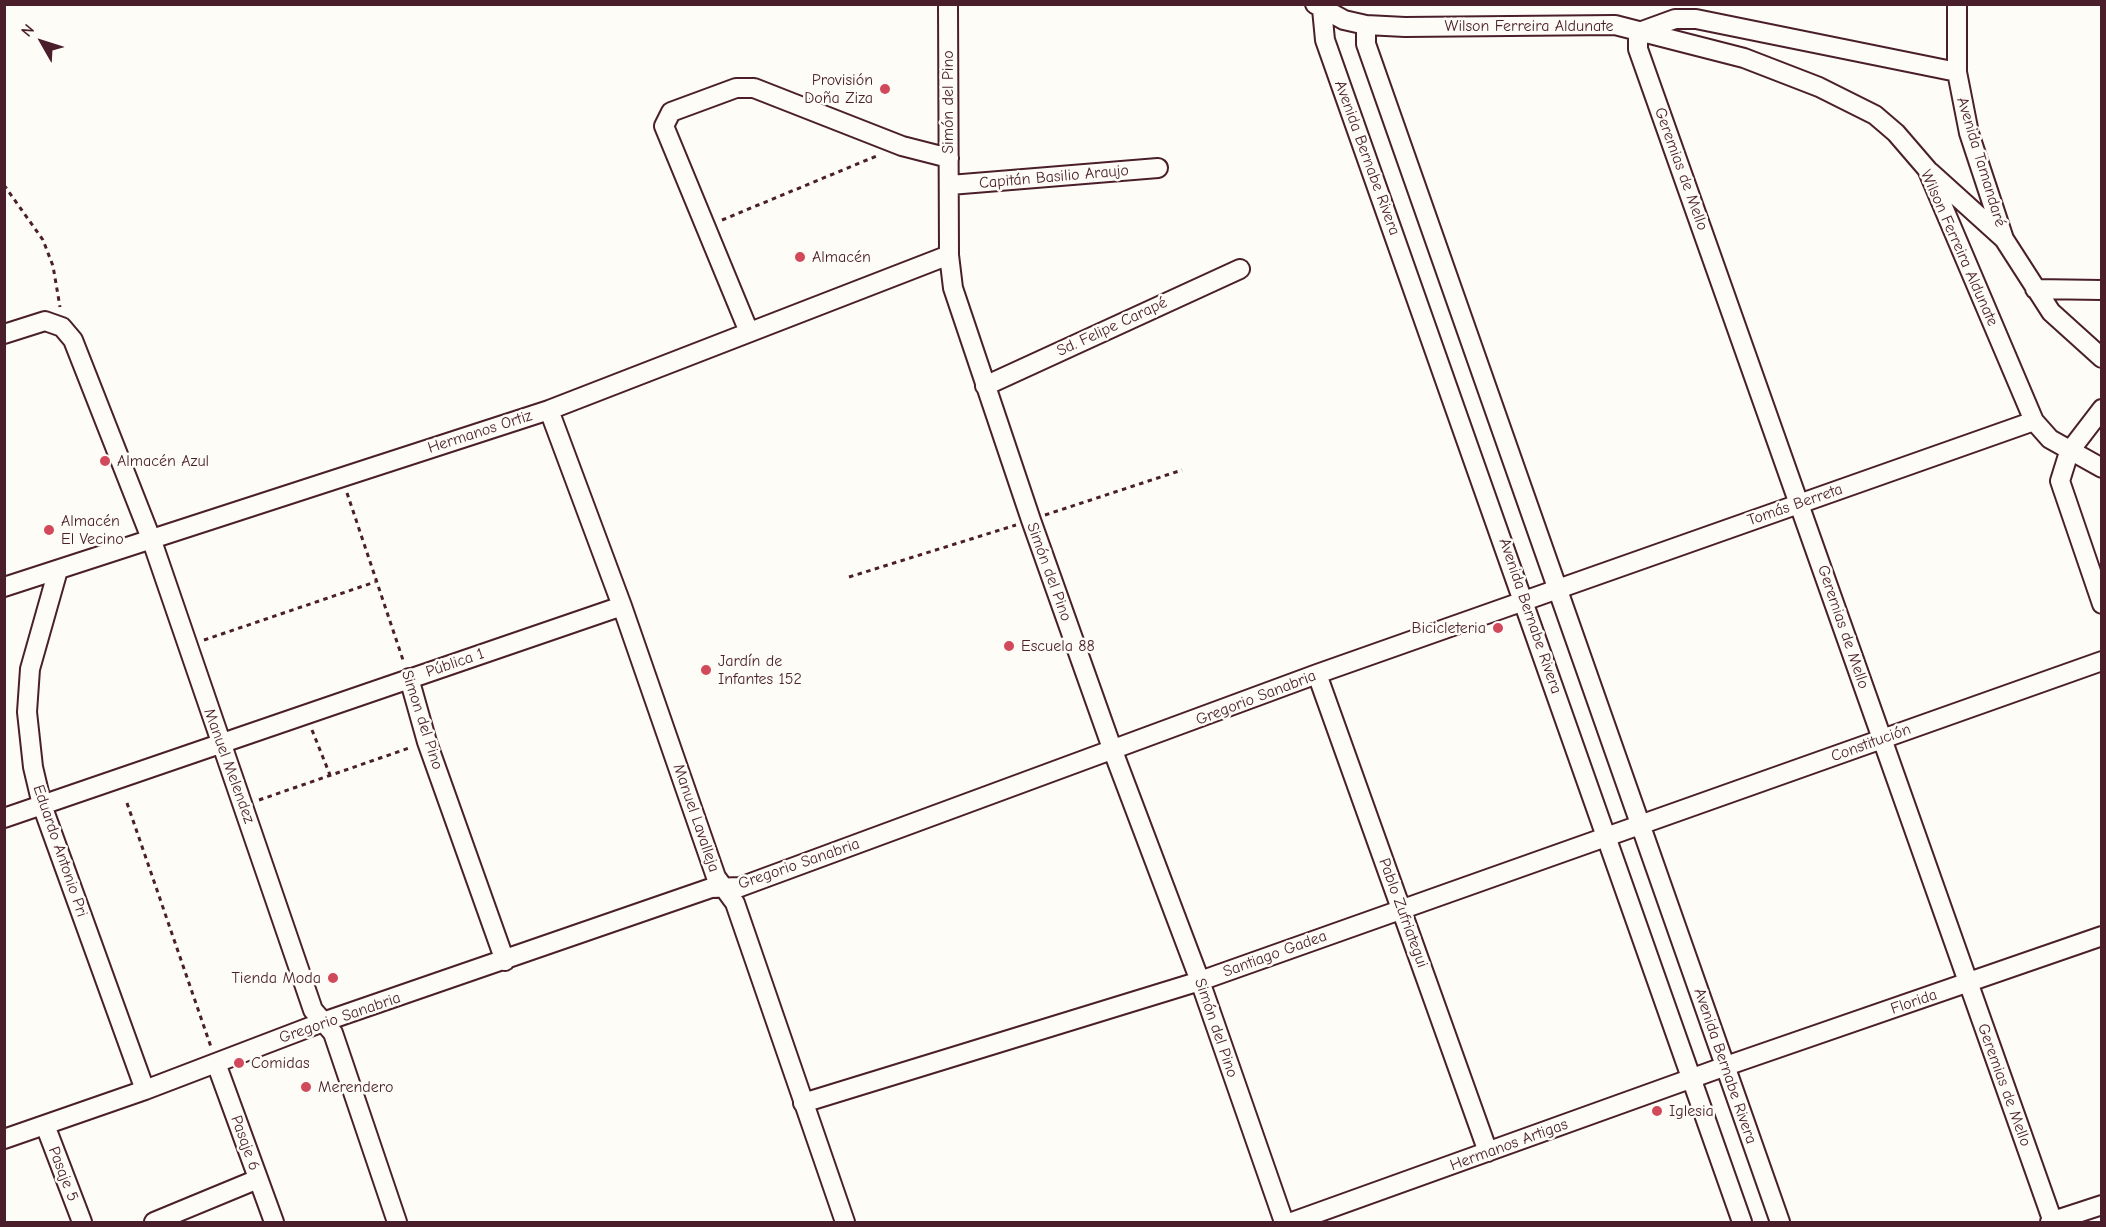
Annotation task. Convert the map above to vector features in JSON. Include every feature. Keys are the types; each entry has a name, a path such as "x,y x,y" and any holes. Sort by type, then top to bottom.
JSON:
{"street":[{"name":"Simón del Pino","path":"948,4 949,255 953,288 1113,751 1200,981 1284,1222"},
{"name":"Avenida Tamandaré","path":"1957,4 1957,72 1969,133 2004,239 2035,289 2070,331 2102,358"},
{"name":"Wilson Ferreira Aldunate","path":"1318,7 1344,20 1366,25 1405,27 1615,25 1744,58 1819,87 1875,115 1910,148 1927,169 2034,421 2042,432 2070,452 2102,468"},
{"name":"Avenida Bernabe Rivera","path":"1318,7 1325,40 1525,600 1742,1222"},
{"path":"1642,31 1675,19 1696,19 1957,72"},
{"name":"Avenida Bernabe Rivera","path":"1366,25 1366,44 1780,1222"},
{"name":"Geremias de Mello","path":"1642,31 1638,39 1638,49 2052,1222"},
{"path":"749,332 664,126 672,112 745,87 902,146 948,158"},
{"name":"Capitán Basilio Araujo","path":"950,185 1158,168"},
{"path":"1927,169 2004,239"},
{"name":"Hermanos Ortiz","path":"4,588 549,410 949,255"},
{"name":"Sd. Felipe Carapé","path":"985,386 1240,269"},
{"path":"2035,289 2102,290"},
{"path":"4,334 54,324"},
{"name":"Manuel Melendez","path":"54,324 74,340 152,541 186,646 313,1010 333,1034 398,1222"},
{"path":"2102,409 2070,452 2061,470 2061,491 2102,604"},
{"name":"Manuel Lavalleja","path":"549,410 716,877 735,903 845,1222"},
{"name":"Tomás Berreta","path":"1557,589 2034,421"},
{"name":"Eduardo Antonio Pri","path":"58,570 30,669 27,712 33,767 42,805 145,1090"},
{"name":"Gregorio Sanabria","path":"4,1139 145,1090 323,1022 711,888 740,887 1317,674 1557,589"},
{"name":"Pública 1","path":"4,818 621,606"},
{"name":"Constitución","path":"1640,825 2102,661"},
{"name":"Pablo Zufriategui","path":"1317,674 1488,1152"},
{"name":"Simon del Pino","path":"409,678 427,741 505,961"},
{"name":"Santiago Gadea","path":"803,1103 1200,981 1640,825"},
{"name":"Florida","path":"1726,1066 2102,936"},
{"name":"Pasaje 6","path":"216,1063 274,1222"},
{"name":"Hermanos Artigas","path":"1292,1222 1726,1066"},
{"name":"Pasaje 5","path":"45,1125 82,1222"},
{"path":"154,1222 258,1179"},
{"path":"2052,1222 2102,1205"}],"path":[{"path":"706,226 902,146"},
{"path":"4,185 43,240 52,266 54,324"},
{"name":"Simon del Pino","path":"342,477 375,582 409,678"},
{"path":"186,646 375,582"},
{"path":"307,715 330,775"},
{"path":"243,806 427,741"},
{"path":"127,803 216,1063"}],"place":[{"name":"Provisión Doña Ziza","path":"885,89"},
{"name":"Almacén","path":"800,257"},
{"name":"Almacén Azul","path":"105,461"},
{"name":"Almacén El Vecino","path":"49,530"},
{"name":"Bicicleteria","path":"1498,628"},
{"name":"Escuela 88","path":"1009,646"},
{"name":"Jardín de Infantes 152","path":"706,670"},
{"name":"Tienda Moda","path":"333,978"},
{"name":"Comidas","path":"239,1063"},
{"name":"Merendero","path":"306,1087"},
{"name":"Iglesia","path":"1657,1111"}]}
